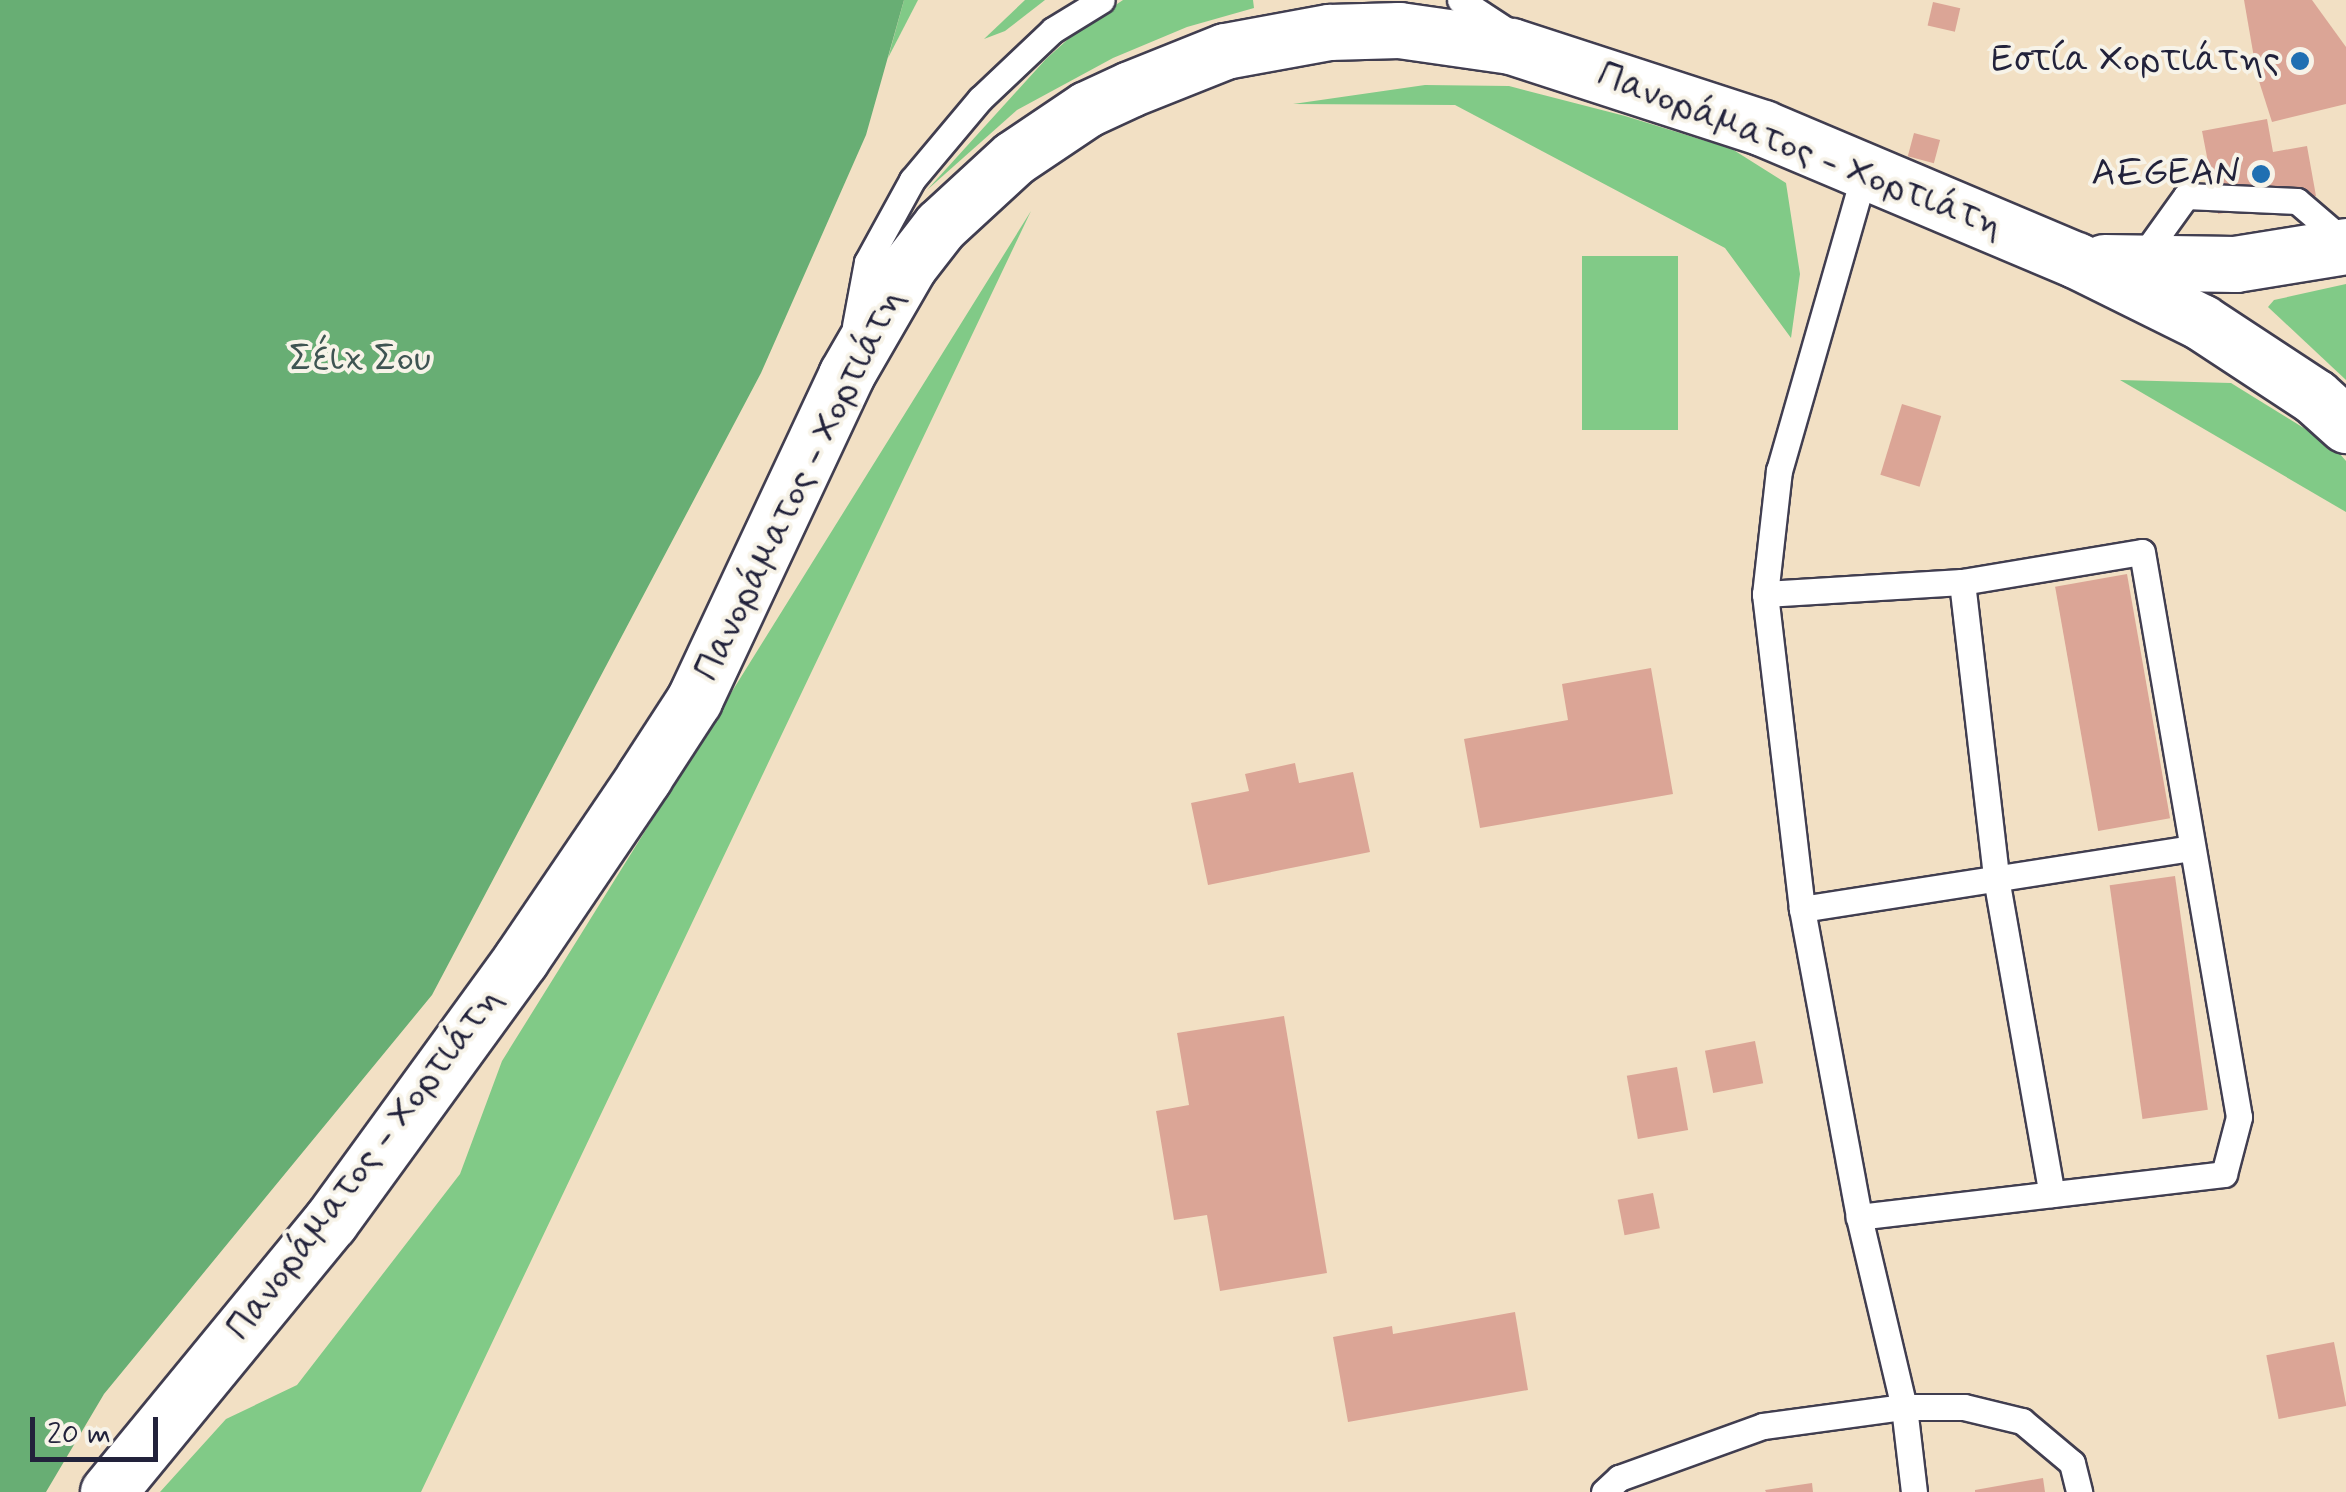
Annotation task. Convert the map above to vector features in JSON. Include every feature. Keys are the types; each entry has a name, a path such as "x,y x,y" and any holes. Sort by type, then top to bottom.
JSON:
{"main road":[{"name":"Πανοράματος - Χορτιάτη","path":"108,1492 330,1222 521,958 644,777 694,700 846,376 909,266 940,226 1001,168 1049,132 1130,89 1225,50 1366,17 1470,37 1578,65 1763,128 2076,260"},
{"path":"2076,260 2136,265 2235,264 2346,245"},
{"path":"2076,260 2201,322 2315,396 2346,426"}],"lane":[{"path":"846,376 867,262 912,180 980,99 1054,30 1102,0"},
{"path":"1460,0 1500,27 1578,65"},
{"path":"1865,171 1779,470 1765,594 1802,910 1859,1218 1904,1407 1914,1492"},
{"path":"1765,594 1962,582 2142,552 2238,1117 2224,1174 1859,1218"},
{"path":"1962,582 1996,878 2052,1194"},
{"path":"1802,910 2190,848"},
{"path":"1604,1492 1619,1478 1763,1426 1904,1407 1964,1407 2022,1421 2072,1463 2079,1492"}],"green space":[{"name":"Σέιχ Σου","path":"0,0 904,0 866,135 761,373 432,995 104,1394 46,1492 0,1492"},
{"path":"904,0 918,0 888,58"},
{"path":"1025,0 1045,0 1005,31 984,39"},
{"path":"1123,0 1253,0 1254,8 1187,27 1113,58 1017,110 927,190 1046,59 1077,31"},
{"path":"1425,85 1509,86 1625,116 1732,149 1786,183 1800,274 1791,338 1725,248 1455,105 1293,104"},
{"path":"1031,211 421,1492 160,1492 226,1419 297,1385 460,1174 502,1061"},
{"path":"1582,256 1678,256 1678,430 1582,430"},
{"path":"2346,284 2346,380 2268,307 2274,300"},
{"path":"2120,380 2231,383 2333,446 2346,461 2346,512"}],"building":[{"name":"Εστία Χορτιάτης","path":"2244,0 2312,0 2346,47 2346,104 2272,122 2257,75"},
{"path":"1933,2 1960,8 1955,32 1928,25"},
{"name":"AEGEAN","path":"2267,119 2273,152 2307,146 2316,196 2218,214 2202,131"},
{"path":"1914,133 1940,140 1934,163 1908,156"},
{"path":"1902,404 1941,416 1920,487 1880,475"},
{"path":"2127,574 2170,818 2098,831 2055,587"},
{"path":"1651,668 1673,794 1480,828 1464,739 1568,720 1562,684"},
{"path":"1295,763 1299,783 1353,772 1370,852 1208,885 1191,803 1249,791 1245,774"},
{"path":"2175,876 2208,1110 2142,1119 2110,885"},
{"path":"1284,1016 1327,1273 1220,1291 1207,1215 1174,1220 1156,1111 1189,1105 1177,1033"},
{"path":"1755,1041 1763,1083 1713,1093 1705,1051"},
{"path":"1677,1067 1688,1130 1638,1139 1627,1076"},
{"path":"1653,1193 1660,1228 1625,1235 1618,1200"},
{"path":"1515,1312 1528,1390 1348,1422 1333,1337 1392,1326 1393,1334"},
{"path":"2334,1342 2346,1406 2279,1419 2266,1355"},
{"path":"2043,1478 2045,1492 1975,1492 1975,1490"},
{"path":"1812,1483 1813,1492 1765,1490"}],"place":[{"name":"Εστία Χορτιάτης","path":"2300,61"},
{"name":"AEGEAN","path":"2261,174"}]}
